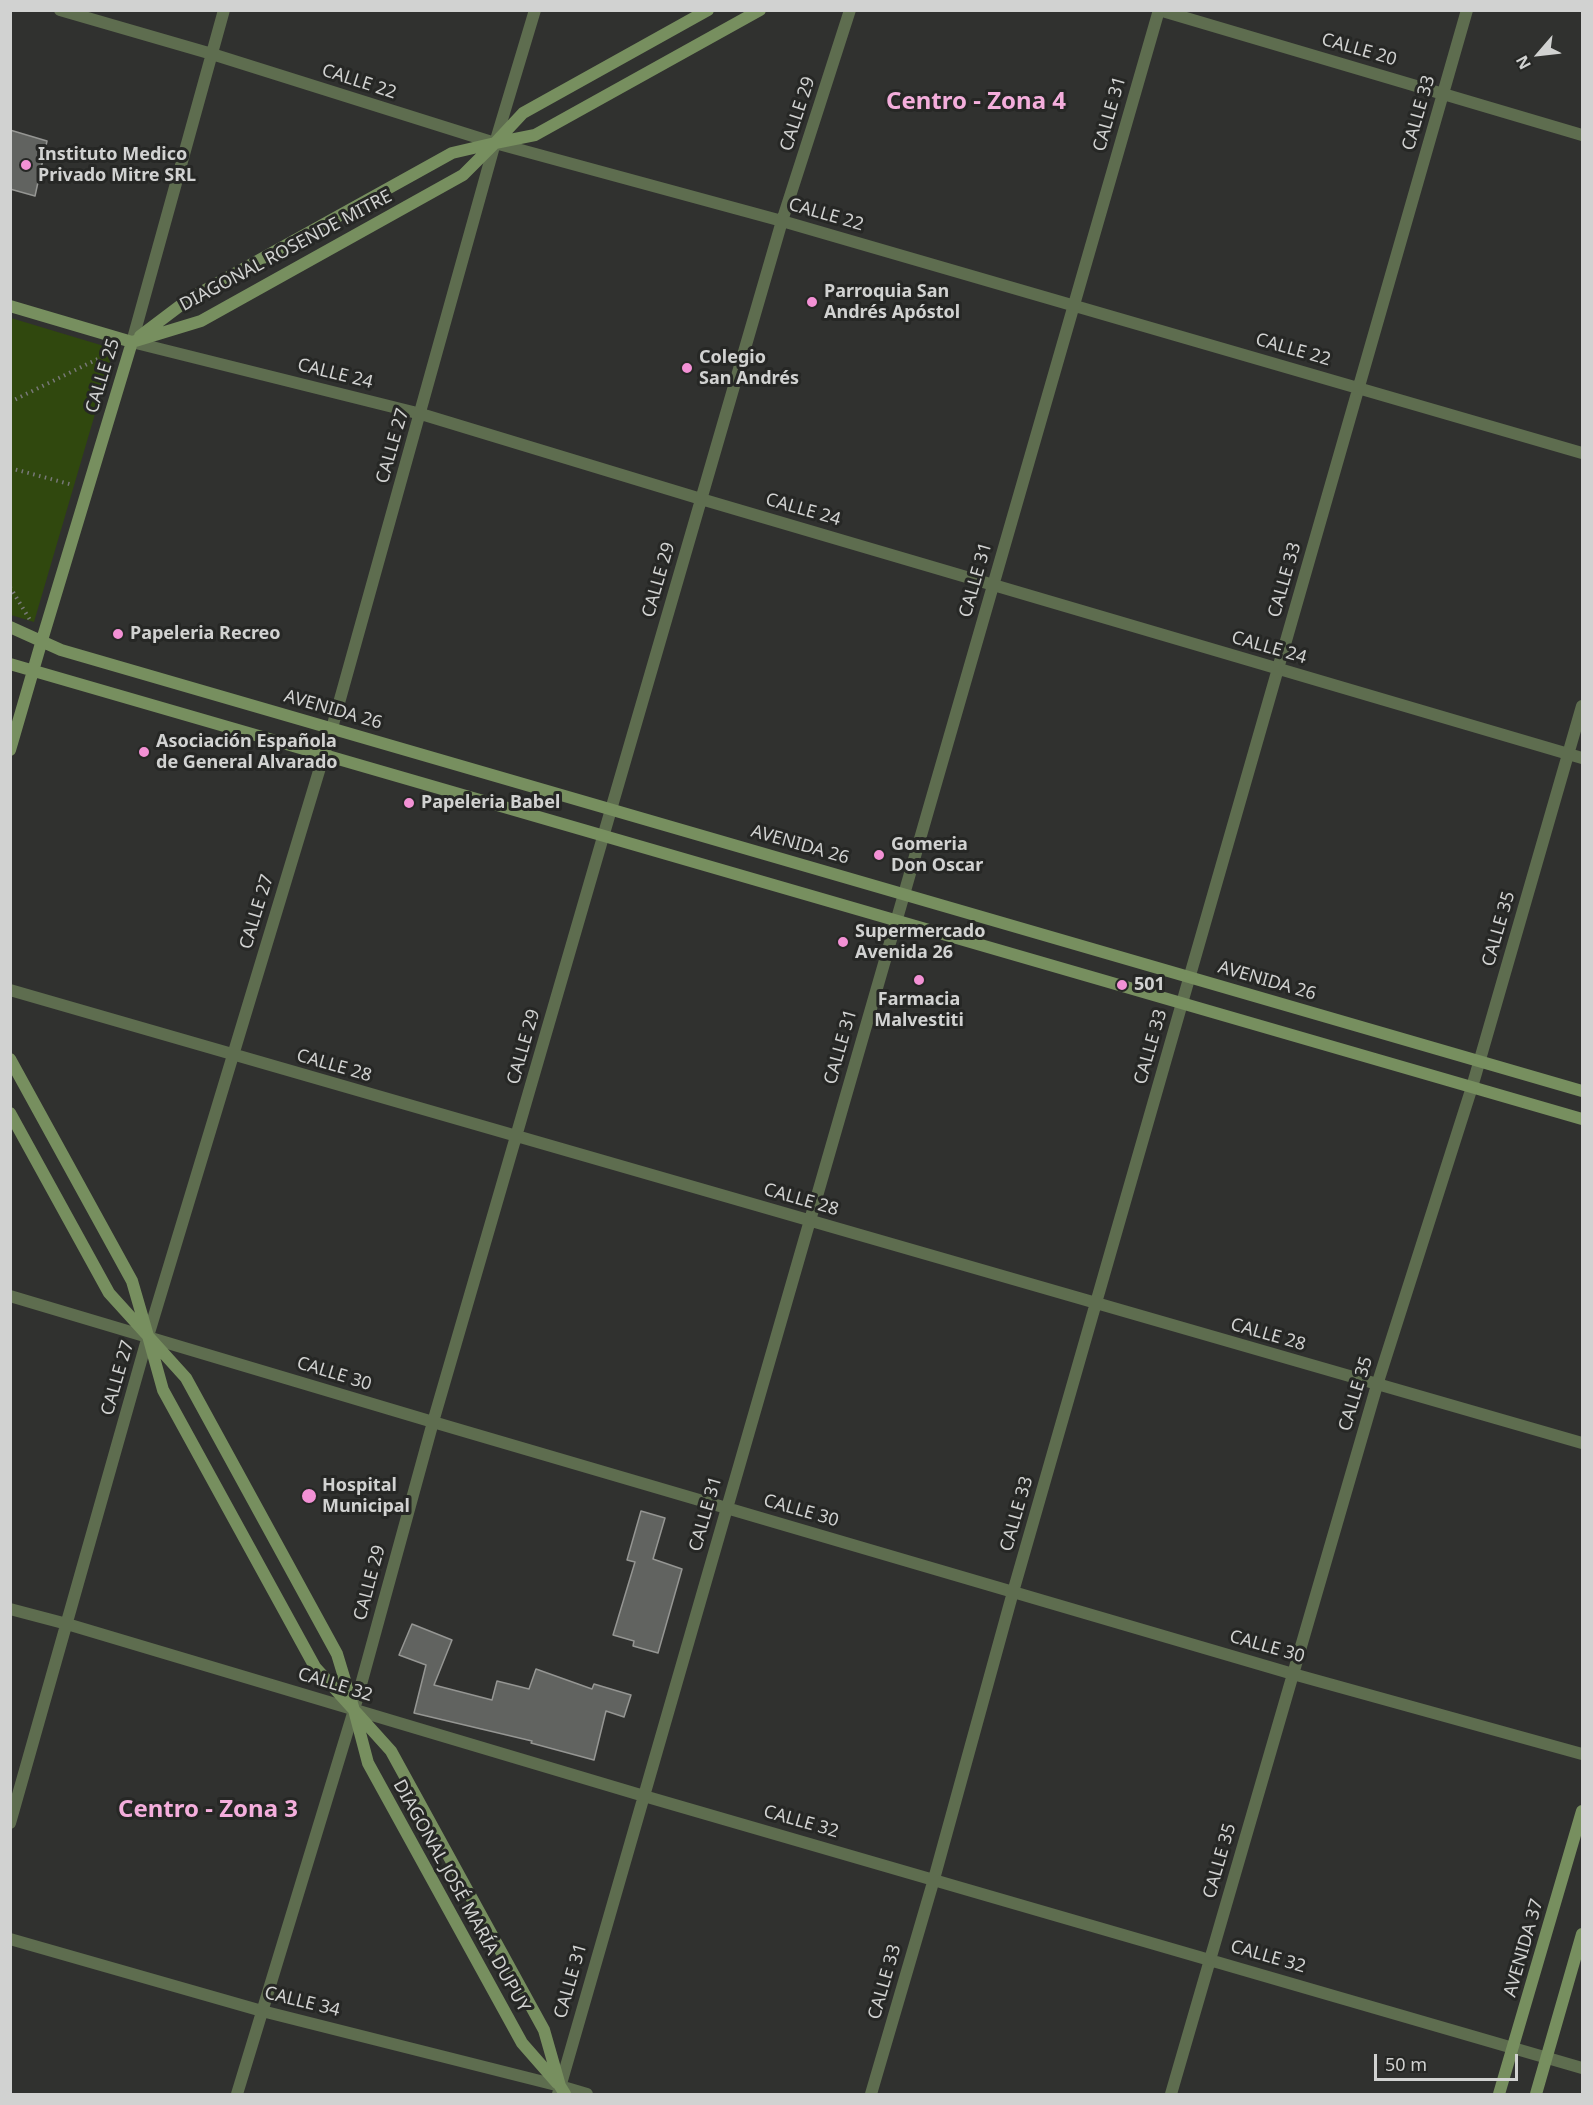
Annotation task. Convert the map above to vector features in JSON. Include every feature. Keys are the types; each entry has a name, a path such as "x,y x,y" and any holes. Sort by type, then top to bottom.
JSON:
{"main road":[{"name":"DIAGONAL ROSENDE MITRE","path":"132,342 201,321 463,175 523,113 708,10"},
{"name":"DIAGONAL ROSENDE MITRE","path":"132,342 189,299 441,158 452,153 535,135 760,10"},
{"name":"CALLE 24","path":"10,306 132,342"},
{"name":"CALLE 25","path":"10,750 132,342"},
{"name":"AVENIDA 26","path":"10,627 61,650 1582,1091"},
{"path":"10,664 1582,1119"},
{"name":"DIAGONAL JOSÉ MARÍA DUPUY","path":"10,1059 132,1281 163,1390 315,1666 391,1751 544,2030 561,2092"},
{"name":"DIAGONAL JOSÉ MARÍA DUPUY","path":"10,1113 109,1293 186,1378 337,1654 368,1763 522,2043 561,2092"},
{"name":"AVENIDA 37","path":"1499,2094 1582,1811"},
{"path":"1536,2094 1582,1934"}],"street":[{"name":"CALLE 22","path":"60,10 212,54 495,144 782,221 1582,453"},
{"name":"CALLE 25","path":"132,342 224,10"},
{"name":"CALLE 27","path":"10,1823 148,1336 332,728 495,144 535,10"},
{"name":"CALLE 29","path":"237,2094 354,1710 433,1422 782,221 850,10"},
{"name":"CALLE 20","path":"1159,10 1582,135"},
{"name":"CALLE 31","path":"561,2092 903,894 1159,10"},
{"name":"CALLE 33","path":"871,2094 1467,10"},
{"name":"CALLE 24","path":"132,342 421,414 701,499 1582,758"},
{"name":"CALLE 35","path":"1172,2094 1377,1385 1472,1087 1582,706"},
{"name":"CALLE 28","path":"10,990 1582,1443"},
{"name":"CALLE 30","path":"10,1296 1293,1674 1582,1754"},
{"name":"CALLE 32","path":"10,1609 644,1796 1582,2068"},
{"name":"CALLE 34","path":"10,1939 262,2011 561,2092 586,2094"}],"path":[{"path":"10,402 132,342"},
{"path":"10,468 87,489"},
{"path":"10,587 42,640"}],"green space":[{"path":"11,318 114,349 34,622 11,615"}],"building":[{"name":"Instituto Medico Privado Mitre SRL","path":"10,130 47,141 35,196 10,189"},
{"path":"641,1511 665,1518 653,1559 682,1569 658,1653 633,1646 634,1641 613,1635 635,1562 627,1560"},
{"path":"412,1624 452,1640 434,1685 492,1700 497,1681 529,1689 536,1669 592,1689 594,1684 631,1695 624,1717 606,1711 594,1760 531,1743 532,1741 414,1713 426,1665 399,1655"}],"place":[{"name":"Instituto Medico Privado Mitre SRL","path":"26,165"},
{"name":"Parroquia San Andrés Apóstol","path":"812,302"},
{"name":"Colegio San Andrés","path":"687,368"},
{"name":"Papeleria Recreo","path":"118,634"},
{"name":"Asociación Española de General Alvarado","path":"144,752"},
{"name":"Papeleria Babel","path":"409,803"},
{"name":"Gomeria Don Oscar","path":"879,855"},
{"name":"Supermercado Avenida 26","path":"843,942"},
{"name":"Farmacia Malvestiti","path":"919,980"},
{"name":"501","path":"1122,985"},
{"name":"Hospital Municipal","path":"309,1496"}],"district":[{"name":"Centro - Zona 4","path":"976,102"},
{"name":"Centro - Zona 3","path":"208,1810"}]}
